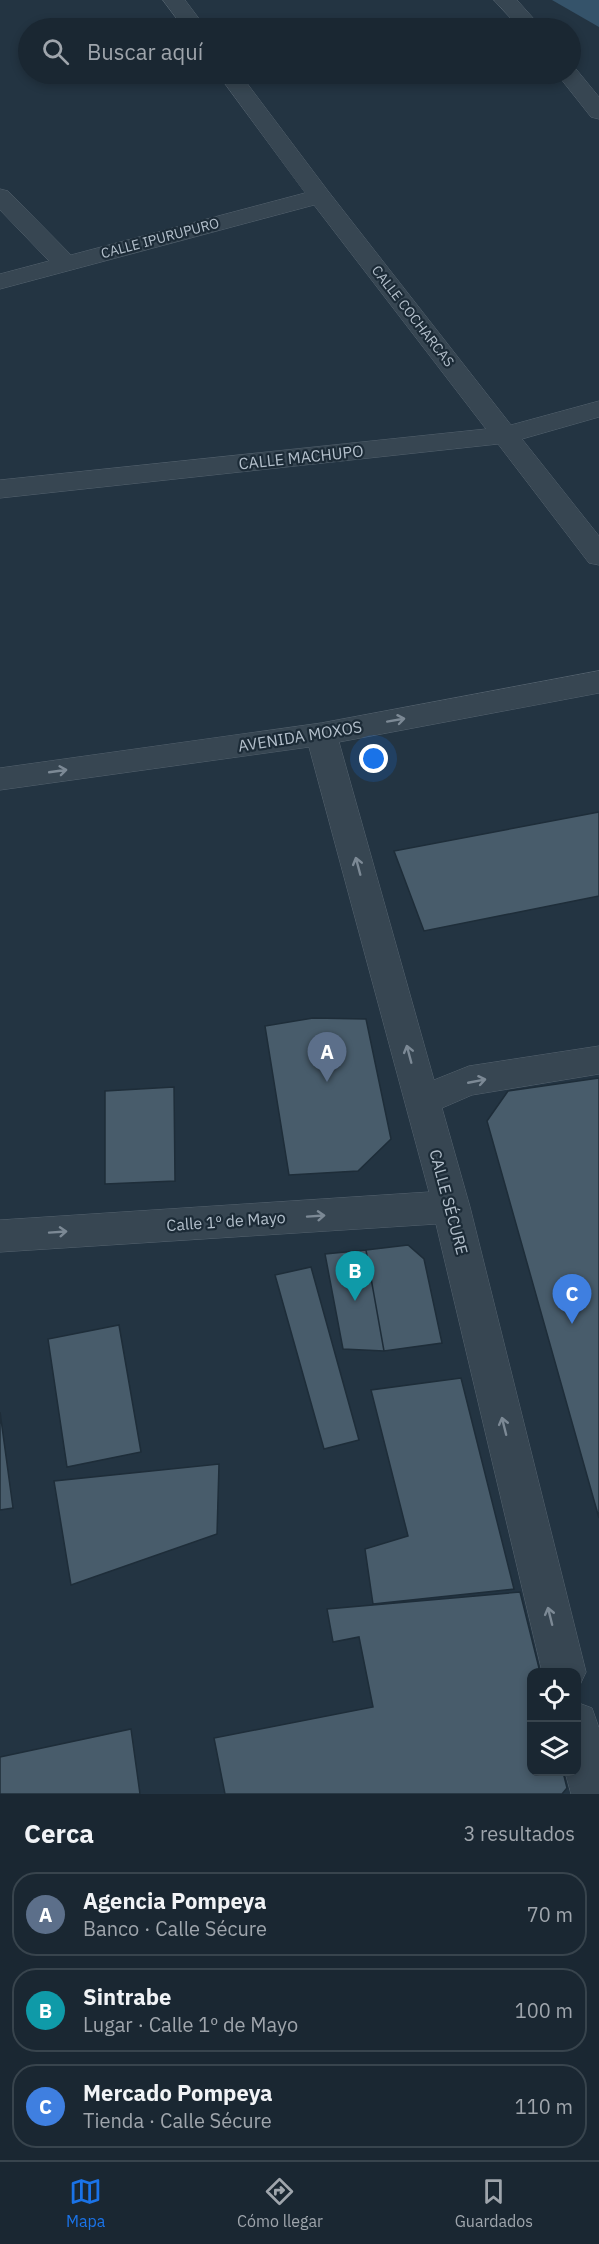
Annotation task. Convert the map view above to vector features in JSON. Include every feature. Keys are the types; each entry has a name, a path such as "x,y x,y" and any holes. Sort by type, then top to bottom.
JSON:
{"street":[{"path":"174,0 188,18"},
{"path":"505,0 522,18"},
{"name":"CALLE COCHARCAS","path":"236,84 320,196 599,556"},
{"path":"576,84 599,112"},
{"path":"0,196 65,263"},
{"name":"CALLE IPURUPURO","path":"0,282 320,196"},
{"name":"CALLE MACHUPO","path":"0,489 506,435 599,409"},
{"name":"AVENIDA MOXOS","path":"0,779 321,734 599,682"},
{"name":"CALLE SÉCURE","path":"321,734 451,1207 563,1668"},
{"path":"422,1100 469,1082 599,1060"},
{"name":"Calle 1º de Mayo","path":"0,1236 451,1207"},
{"path":"581,1745 593,1794"}],"water":[{"path":"552,0 599,0 599,27"}],"building":[{"path":"599,812 599,896 424,931 394,851"},
{"path":"313,1018 366,1019 391,1139 358,1171 289,1175 265,1026"},
{"path":"599,1078 599,1518 487,1121 508,1091"},
{"path":"174,1087 175,1181 105,1184 105,1091"},
{"path":"408,1245 424,1259 442,1343 384,1351 366,1250"},
{"path":"366,1250 384,1351 343,1349 325,1254"},
{"path":"311,1267 359,1440 324,1449 275,1275"},
{"path":"119,1325 141,1452 67,1467 48,1339"},
{"path":"461,1378 514,1589 373,1604 365,1549 408,1536 371,1390"},
{"path":"0,1412 13,1508 0,1510"},
{"path":"219,1464 217,1534 71,1585 54,1481"},
{"path":"520,1592 539,1668 527,1668 527,1776 564,1776 567,1788 562,1794 225,1794 214,1738 373,1707 359,1637 333,1642 327,1609"},
{"path":"131,1729 140,1794 0,1794 0,1757"}],"place":[{"name":"Agencia Pompeya","path":"327,1082"},
{"name":"Sintrabe","path":"355,1301"},
{"name":"Mercado Pompeya","path":"572,1324"}]}
